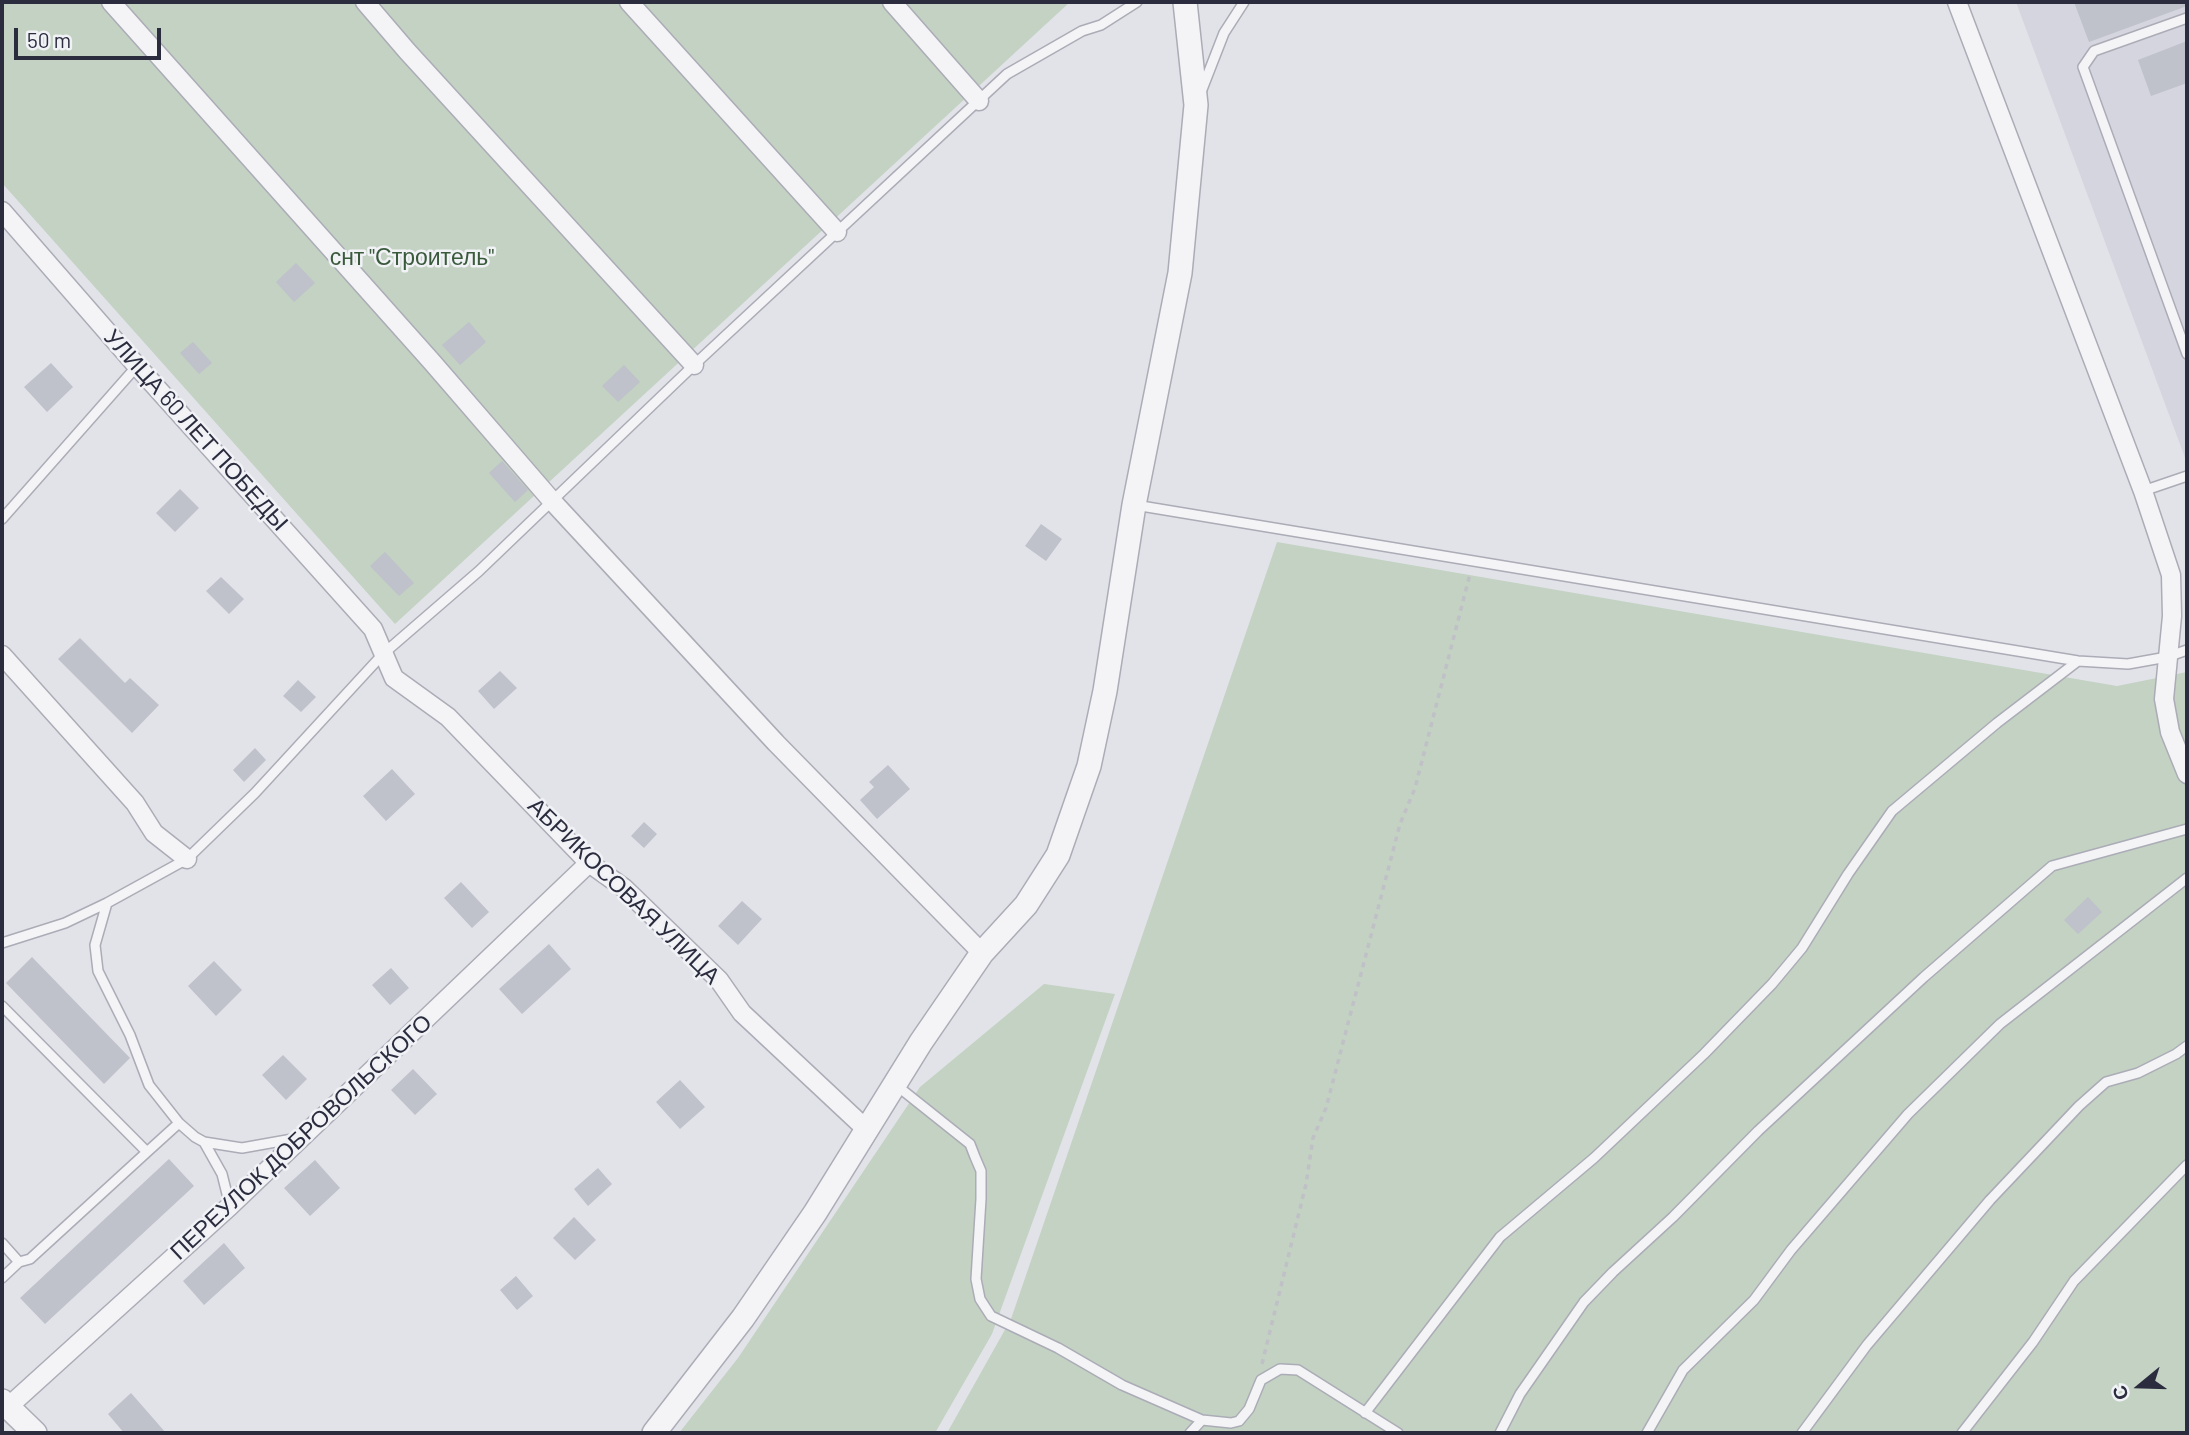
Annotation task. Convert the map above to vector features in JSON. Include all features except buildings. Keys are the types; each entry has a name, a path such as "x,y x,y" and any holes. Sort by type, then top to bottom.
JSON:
{"street":[{"path":"111,2 553,502 776,743 982,954"},
{"path":"365,2 694,365"},
{"path":"629,2 837,232"},
{"path":"892,2 979,100"},
{"path":"654,1433 743,1318 815,1213 894,1084 982,954 1026,905 1058,855 1084,779 1105,691 1133,505 1180,273 1196,105 1185,2"},
{"path":"1957,2 2143,491 2171,575 2172,615 2164,699 2170,732 2187,774"},
{"name":"УЛИЦА 60 ЛЕТ ПОБЕДЫ","path":"2,211 373,629 383,654"},
{"name":"АБРИКОСОВАЯ УЛИЦА","path":"383,654 394,678 448,717 589,863 624,888 719,980 742,1013 866,1129"},
{"path":"2,655 135,803 154,833 187,859"},
{"name":"ПЕРЕУЛОК ДОБРОВОЛЬСКОГО","path":"4,1403 230,1206 589,863"},
{"path":"4,1403 35,1433"}],"lane":[{"path":"2,943 65,923 187,859 255,793 383,654 479,571 694,365 1007,74 1082,31 1101,25 1137,2"},
{"path":"1196,105 1224,33 1244,2"},
{"path":"2187,18 2094,51 2083,67 2187,354"},
{"path":"2,519 137,366"},
{"path":"2143,491 2187,475"},
{"path":"1133,505 2078,660 2128,664 2167,657 2187,650"},
{"path":"1365,1413 1500,1237 1594,1158 1704,1054 1772,984 1801,948 1847,874 1892,811 1997,723 2078,660"},
{"path":"1500,1433 1520,1394 1584,1302 1674,1217 1768,1122 1924,977 2052,866 2187,829"},
{"path":"1647,1433 1683,1370 1754,1300 1791,1250 1908,1114 2000,1024 2187,878"},
{"path":"107,903 95,946 98,971 131,1035 149,1085 179,1124 204,1142 242,1148 301,1137"},
{"path":"2,1006 147,1152"},
{"path":"1802,1433 1876,1334 1990,1200 2079,1106 2106,1083 2138,1073 2187,1046"},
{"path":"894,1084 970,1144 981,1171 976,1279 980,1299 991,1316 1058,1348 1122,1385 1202,1420 1231,1423 1239,1421 1249,1409 1261,1380 1280,1369 1298,1370 1398,1433"},
{"path":"2,1278 19,1262 30,1259 179,1124"},
{"path":"204,1142 222,1174 230,1206"},
{"path":"1962,1433 2033,1342 2074,1281 2187,1165"},
{"path":"2,1243 19,1262"},
{"path":"1190,1433 1202,1420"}],"path":[{"path":"1261,1380 1263,1355 1306,1184 1312,1138 1326,1108 1400,824 1415,788 1474,561"}],"shaded area":[{"path":"2016,2 2187,2 2187,463"}],"green space":[{"name":"снт \"Строитель\"","path":"2,2 1070,2 395,624 2,183"},
{"path":"1277,542 2117,686 2187,672 2187,1433 947,1433 1011,1319"},
{"path":"1044,984 1115,994 992,1334 935,1433 679,1433 738,1358 920,1087"}]}
